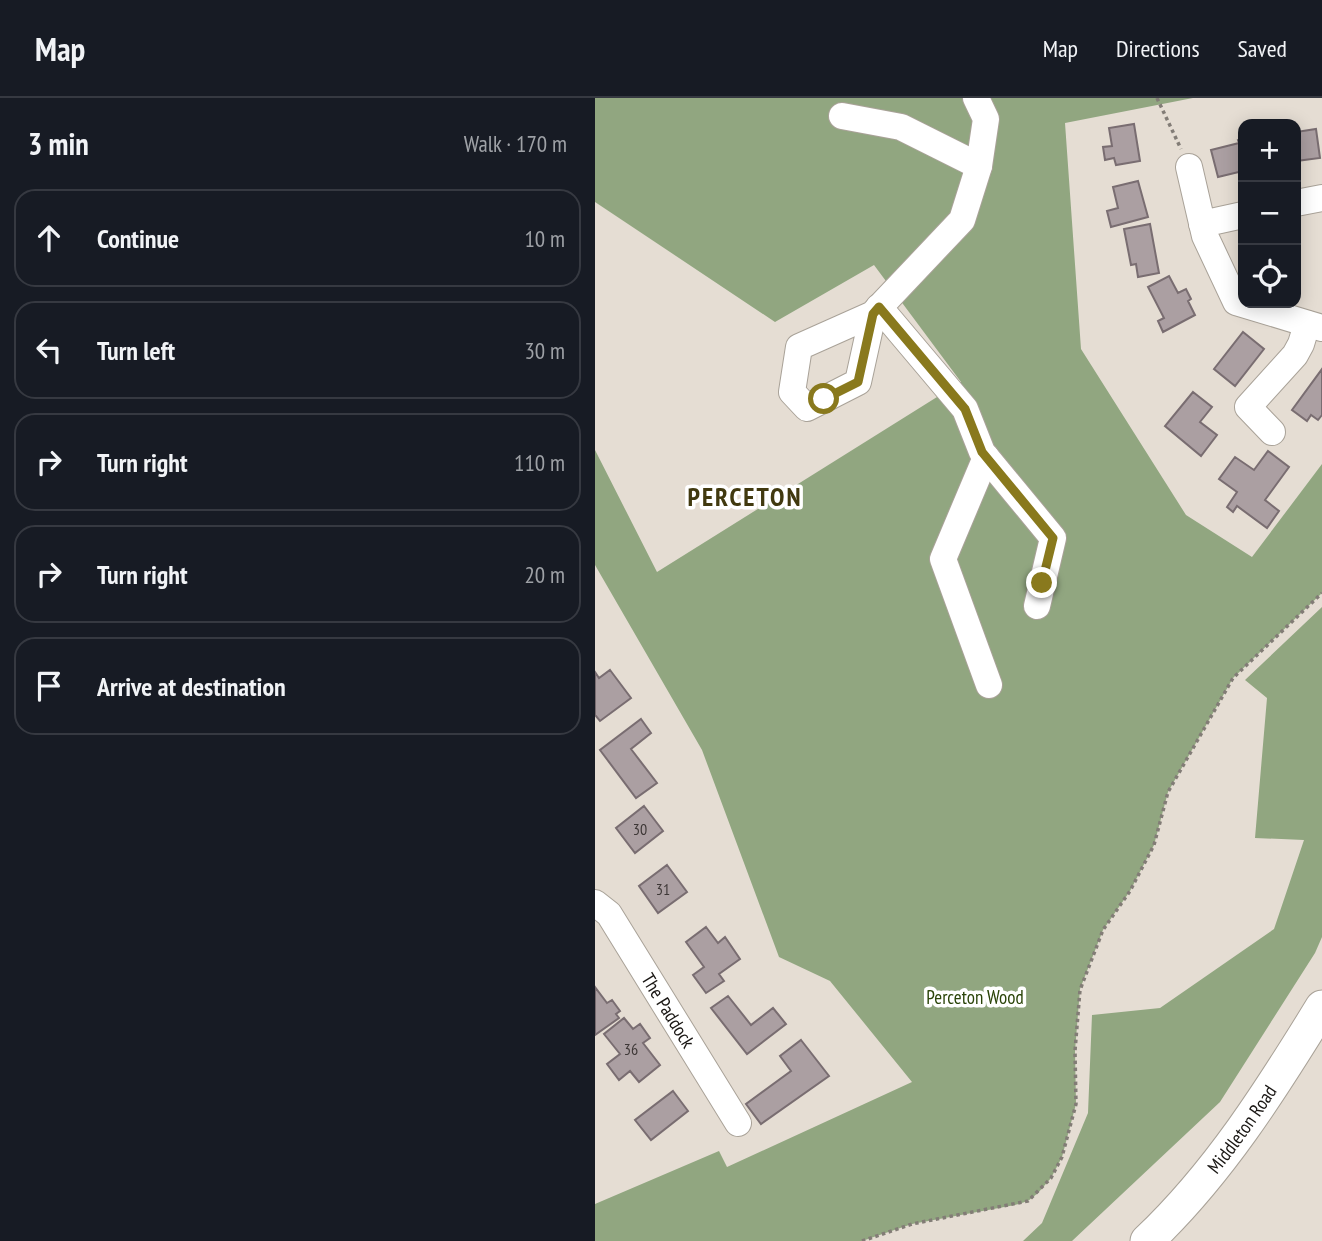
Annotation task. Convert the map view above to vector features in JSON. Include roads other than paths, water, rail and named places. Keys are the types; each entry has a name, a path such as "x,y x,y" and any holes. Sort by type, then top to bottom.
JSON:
{"main road":[{"name":"Middleton Road","path":"1147,1241 1175,1214 1238,1137 1322,1007"}],"street":[{"path":"976,98 986,119 979,166 962,220 876,310 965,409 982,452 1053,538 1037,606"},
{"path":"842,116 901,127 979,166"},
{"path":"1189,167 1205,236 1235,302 1314,326 1295,355 1248,407 1272,432"},
{"path":"1301,203 1322,198"},
{"path":"1202,224 1238,216"},
{"path":"986,457 943,559 989,685"},
{"name":"The Paddock","path":"595,903 609,914 739,1123"}],"district":[{"name":"PERCETON","path":"745,496"}],"park label":[{"name":"Perceton Wood","path":"975,997"}]}
